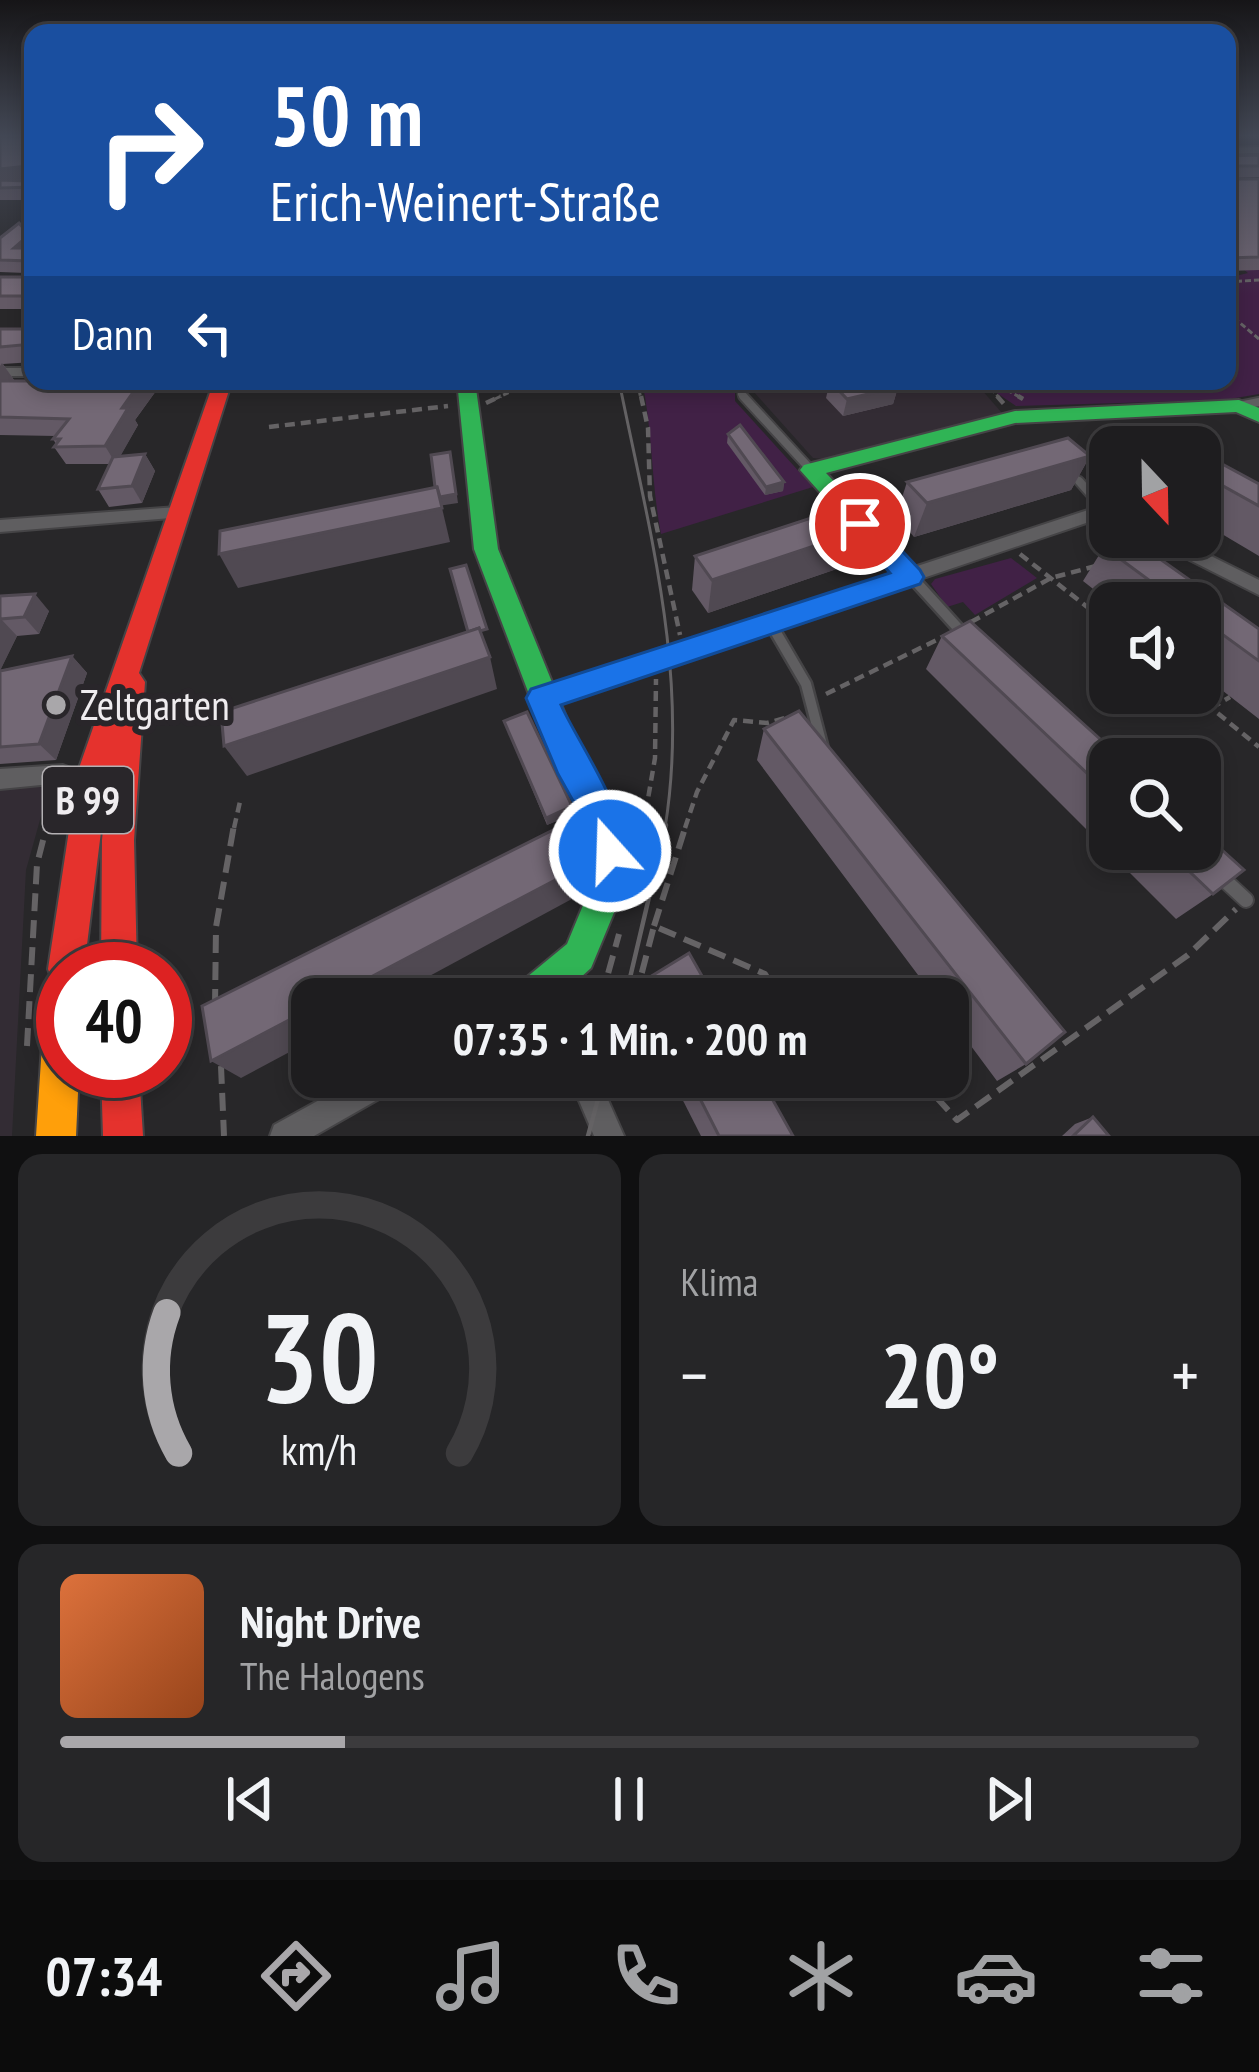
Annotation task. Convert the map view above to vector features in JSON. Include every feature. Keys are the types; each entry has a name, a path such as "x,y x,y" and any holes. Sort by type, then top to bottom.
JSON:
{"street":[{"name":"B 99","path":"69,942 76,862 93,771 220,390"},
{"path":"468,398 486,549 570,763 603,819 610,851 608,886 597,922 579,956 558,978"},
{"path":"910,577 811,470 1015,417 1252,408"},
{"path":"0,526 177,513"},
{"path":"542,698 1089,516"},
{"path":"1200,558 1259,588"},
{"name":"B 99","path":"119,942 118,840 135,636"},
{"path":"0,779 63,775"},
{"path":"56,1136 58,1098"},
{"path":"121,1098 122,1136"},
{"path":"285,1136 353,1098"},
{"path":"592,1098 609,1136"}],"lane":[{"path":"742,394 811,470"},
{"path":"1079,482 1089,493"},
{"path":"910,577 972,642"},
{"path":"771,624 798,663 814,700 824,760"},
{"path":"63,775 124,761"},
{"path":"1214,870 1246,900"}],"path":[{"path":"269,427 499,390"},
{"path":"639,390 648,428 650,496 684,652"},
{"path":"992,390 1015,417"},
{"path":"1007,544 1089,608"},
{"path":"640,978 697,793 734,720 766,723 787,718 1051,578 1102,565"},
{"path":"638,859 655,758 656,662"},
{"path":"1221,702 1230,697"},
{"path":"1218,714 1259,747"},
{"path":"25,1068 37,864 63,775"},
{"path":"216,1019 211,961 221,880 241,797"},
{"path":"937,1098 957,1120 1188,955 1246,900"},
{"path":"607,978 623,919"},
{"path":"654,926 767,978"},
{"path":"220,1058 224,1136"}],"shaded area":[{"path":"1236,257 1259,261 1259,394 1224,400 1016,406 992,390 1236,390 1236,276 1248,273"},
{"path":"643,390 735,390 735,401 813,487 661,534"},
{"path":"752,390 982,390 1002,413 827,459 813,458"},
{"path":"1011,558 1037,578 975,615 963,602 947,607 931,584 935,579"},
{"path":"52,777 26,870 12,1136 0,1136 0,780"}],"building":[{"path":"1236,189 1259,189 1259,257 1236,258"},
{"path":"19,223 24,239 14,248 24,248 24,261 0,260 0,238"},
{"path":"0,277 24,277 24,296 0,296"},
{"path":"0,329 24,329 24,345 0,347"},
{"path":"0,381 24,381 24,390 135,390 105,446 54,447 60,439 53,439 69,419 0,417"},
{"path":"838,390 885,390 847,399"},
{"path":"740,425 784,482 766,487 728,434"},
{"path":"1068,438 1089,455 927,503 907,482"},
{"path":"450,452 456,494 440,497 431,455"},
{"path":"145,454 132,486 98,489 113,457"},
{"path":"1221,463 1259,484 1259,506 1221,485"},
{"path":"437,487 442,508 219,554 220,531"},
{"path":"854,504 874,526 712,580 695,556"},
{"path":"1119,558 1159,558 1193,582 1152,582"},
{"path":"466,565 487,629 480,631 468,632 450,569"},
{"path":"35,594 24,617 0,622 0,596"},
{"path":"1221,602 1259,629 1259,661 1221,633"},
{"path":"970,621 1099,738 1089,738 1089,775 942,636"},
{"path":"479,628 490,657 224,746 221,712"},
{"path":"72,656 39,744 0,747 0,671"},
{"path":"799,711 1065,1032 1026,1064 969,991 969,978 959,978 764,729"},
{"path":"527,712 572,806 546,818 504,721"},
{"path":"565,824 583,860 580,867 369,978 291,978 291,1019 211,1061 202,1006"},
{"path":"1221,849 1244,870 1213,894 1188,870 1221,870"},
{"path":"689,953 703,978 648,978"},
{"path":"700,1098 772,1098 793,1136 719,1136"},
{"path":"1093,1117 1109,1136 1073,1136"}],"tram line":[{"path":"621,390 663,603 669,659 673,715 665,828"},
{"path":"630,978 666,825"},
{"path":"588,1136 598,1098"}],"traffic: fast":[{"path":"467,390 486,549 570,763 603,819 610,851 608,886 579,956 553,978"},
{"path":"910,577 811,470 1015,417 1239,406 1259,416"}],"traffic: slow":[{"path":"56,1136 58,1098"}],"traffic: jam":[{"path":"70,942 93,771 220,390"},
{"path":"119,942 118,840 131,682"},
{"path":"121,1098 123,1136"}],"place":[{"name":"Zeltgarten","path":"56,705"}],"route":[{"path":"610,851 603,819 570,763 542,698 910,577 860,524"}]}
